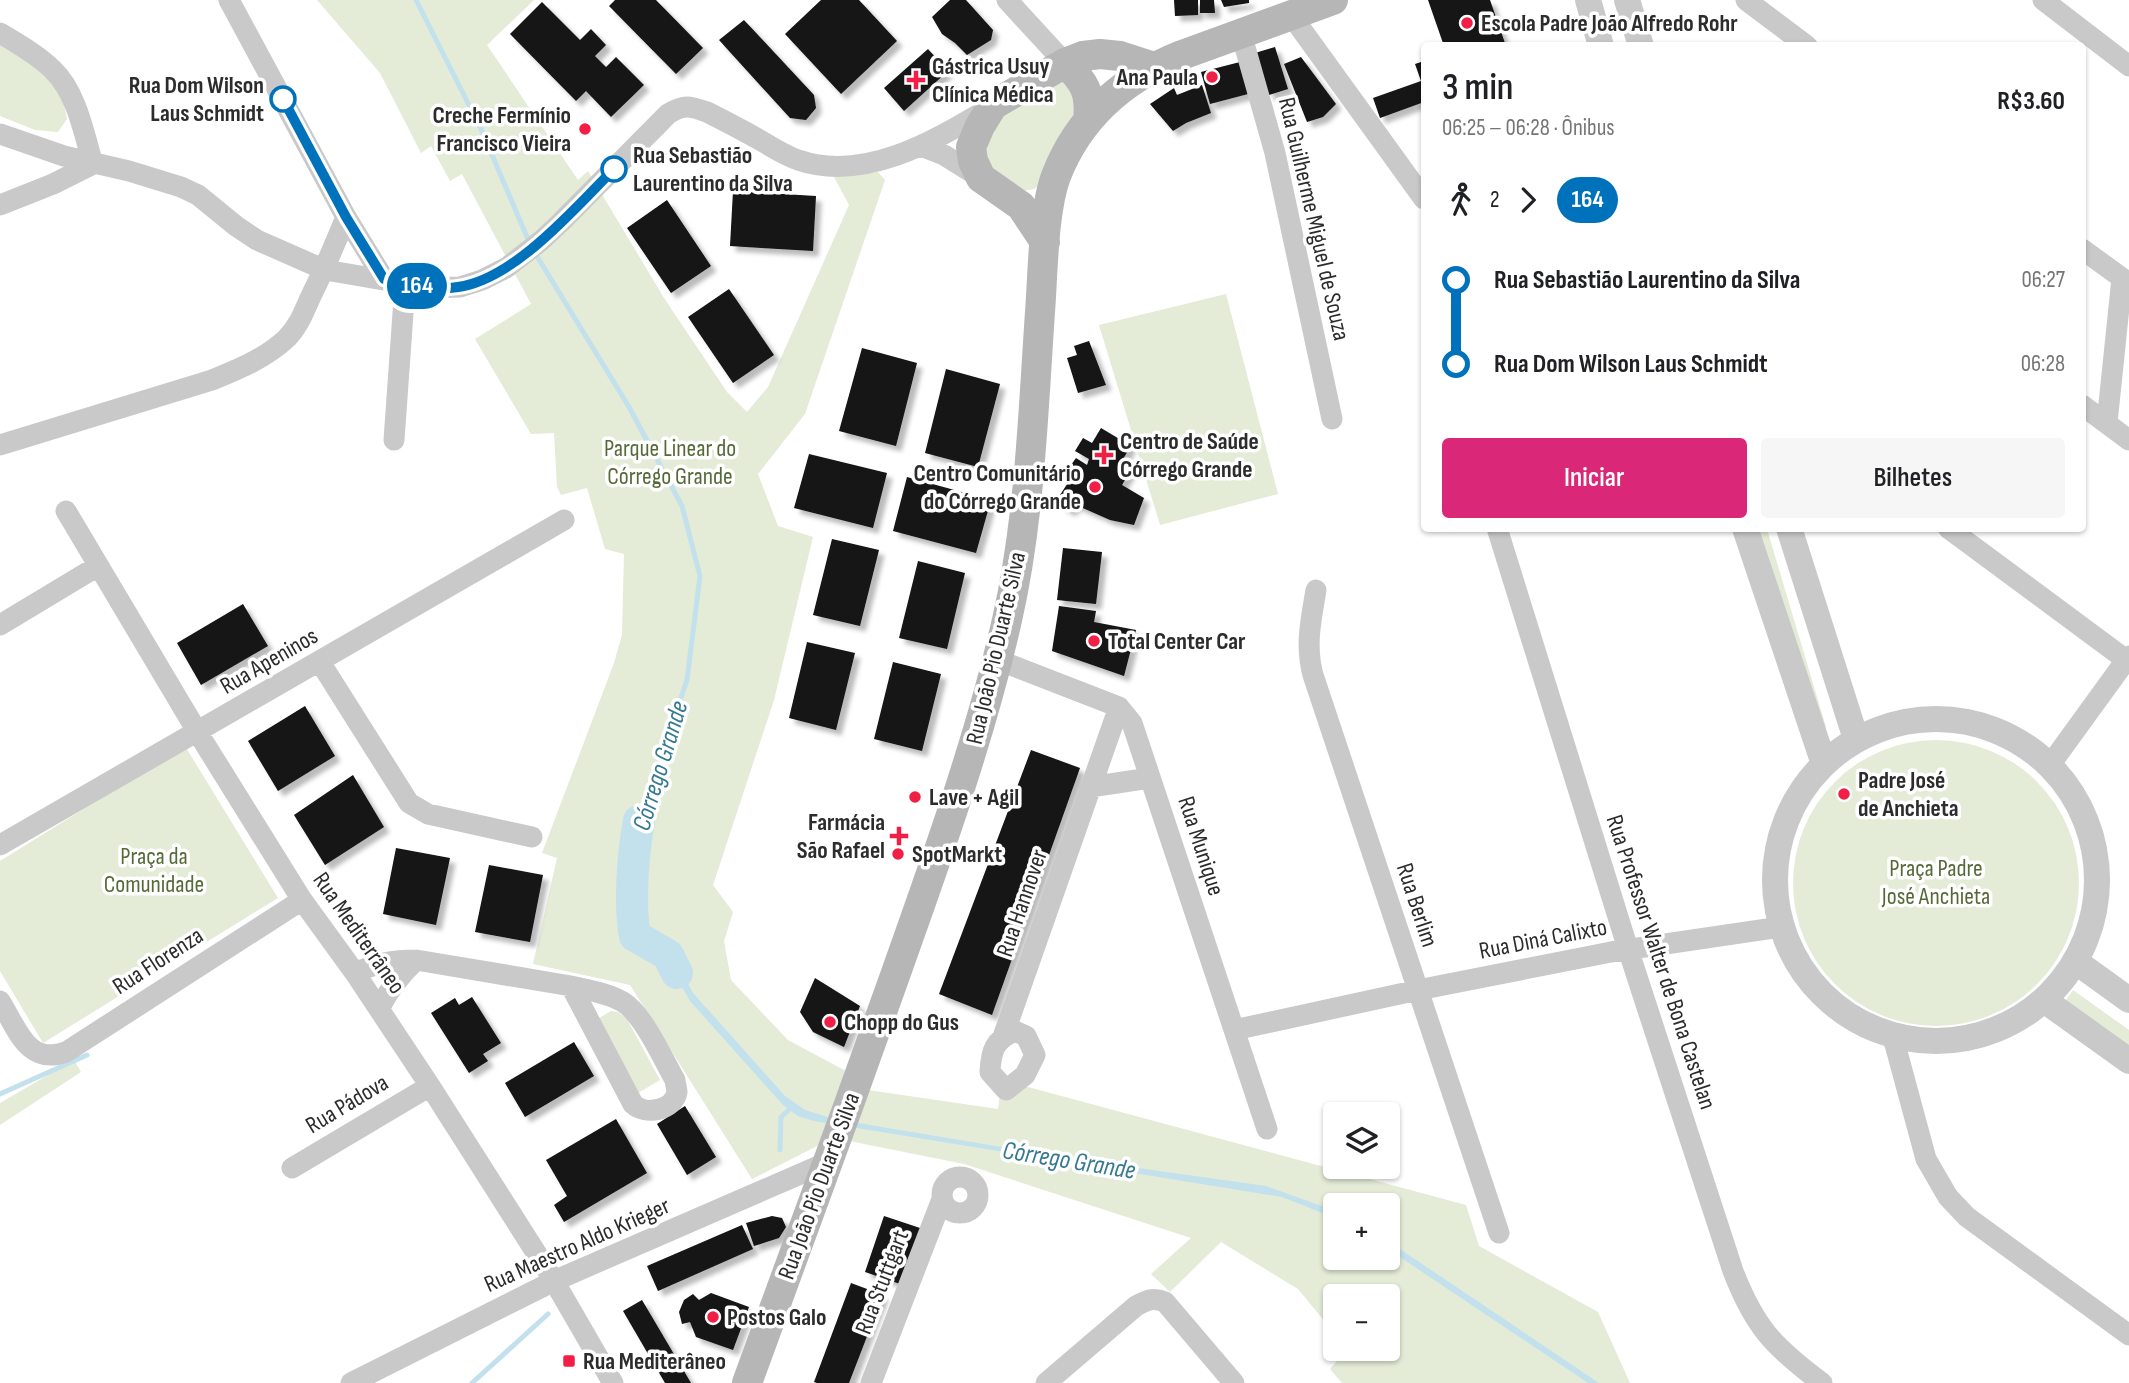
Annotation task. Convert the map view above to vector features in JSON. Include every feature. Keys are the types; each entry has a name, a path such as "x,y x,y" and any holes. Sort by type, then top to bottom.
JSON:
{"main road":[{"name":"Rua João Pio Duarte Silva","path":"747,1383 950,821 985,711 1008,616 1023,525 1045,242 1054,183 1067,152 1088,121 1107,100 1133,79 1154,67 1298,9 1334,0"},
{"path":"1045,242 1021,206 981,178 973,161 971,147 993,105 1065,62 1100,54 1120,56 1154,67"},
{"path":"1065,62 1085,86 1090,102 1088,121"},
{"path":"1009,197 1026,198 1040,193 1054,183"}],"street":[{"path":"229,0 346,217 394,282 394,440"},
{"path":"1007,0 1065,62"},
{"path":"1588,0 1600,42"},
{"path":"1627,0 1640,42"},
{"path":"1746,0 1802,42"},
{"path":"2043,0 2129,66"},
{"path":"1298,9 1421,194"},
{"path":"0,33 56,72 69,91 93,164"},
{"name":"Rua Guilherme Miguel de Souza","path":"1241,33 1275,153 1332,419"},
{"path":"0,134 93,164 129,171 181,187 198,195 257,240 325,270 431,288 460,287 506,268 542,240 668,114 679,107 708,111 798,160 831,166 860,165 898,155 935,139 993,105"},
{"path":"920,146 944,155 981,178"},
{"path":"0,205 53,184 93,164"},
{"path":"0,445 199,384 243,368 277,346 299,324 346,217"},
{"path":"2086,250 2126,273 2107,424"},
{"path":"2086,408 2129,440"},
{"name":"Rua Mediterrâneo","path":"66,511 198,733 302,900 355,972 430,1086 554,1281 613,1383"},
{"name":"Rua Apeninos","path":"0,845 564,520"},
{"name":"Rua Professor Walter de Bona Castelan","path":"1498,532 1628,949 1733,1271 1745,1302 1763,1332 1787,1356 1822,1383"},
{"path":"1746,532 1824,764"},
{"path":"1790,532 1856,739"},
{"path":"1953,532 2128,660 2050,765"},
{"path":"0,625 98,566"},
{"name":"Rua Berlim","path":"1316,590 1308,635 1309,658 1499,1233"},
{"path":"998,660 1119,707"},
{"path":"320,662 409,803 429,814 532,837"},
{"name":"Rua Munique","path":"1119,707 1132,723 1267,1129"},
{"name":"Rua Hannover","path":"1003,1037 1119,707"},
{"path":"1937,718 1978,724 2017,740 2050,765 2076,799 2092,838 2097,879 2092,921 2076,961 2061,981 2044,1000 1999,1029 1947,1042 1894,1037 1856,1021 1823,996 1797,964 1781,927 1774,883 1779,839 1796,799 1824,764 1856,739 1895,723 1937,718"},
{"path":"1090,787 1150,778"},
{"name":"Rua Florenza","path":"0,1001 29,1048 40,1054 55,1056 66,1052 302,900"},
{"name":"Rua Diná Calixto","path":"1234,1030 1418,990 1628,949 1781,927"},
{"path":"379,1009 388,990 416,960"},
{"path":"355,972 384,962 416,960 570,986 605,994 624,1002 638,1015 675,1080 677,1091 674,1100 665,1107 647,1112 633,1104 570,986"},
{"path":"2076,961 2129,1000"},
{"path":"2044,1000 2129,1061"},
{"path":"1894,1037 1926,1159 1948,1197 1967,1217 2129,1335"},
{"name":"Rua Pádova","path":"292,1168 430,1086"},
{"name":"Rua Maestro Aldo Krieger","path":"351,1383 554,1281 833,1149"},
{"name":"Rua Stuttgart","path":"871,1383 942,1199"},
{"path":"1046,1383 1136,1306 1147,1299 1156,1298 1165,1302 1234,1383"}],"green space":[{"name":"Parque Linear do Córrego Grande","path":"317,0 534,0 487,45 578,180 588,171 664,298 727,392 747,412 768,387 849,205 834,177 878,172 885,180 805,414 758,474 778,526 813,537 774,700 713,885 733,912 724,941 731,980 788,1040 846,1071 823,1143 752,1179 630,985 533,964 557,858 542,853 614,663 622,635 624,554 605,549 587,488 561,495 557,487 554,433 531,434 475,339 531,304 462,174 450,181 431,146 421,153 380,73"},
{"path":"0,42 50,75 62,95 67,119 58,132 35,130 0,116"},
{"path":"1063,69 1084,120 1050,177 1034,189 1010,193 977,149 996,110"},
{"path":"1226,294 1278,494 1160,525 1099,325"},
{"path":"1758,532 1768,532 1826,727 1818,732"},
{"name":"Praça Padre José Anchieta","path":"1936,740 1964,743 1991,751 2027,772 2047,792 2073,841 2079,883 2076,911 2068,938 2047,974 2027,994 1978,1020 1936,1026 1908,1023 1881,1015 1845,994 1825,974 1799,925 1793,883 1796,855 1804,828 1825,792 1845,772 1894,746"},
{"name":"Praça da Comunidade","path":"185,746 278,898 43,1043 0,971 0,861"},
{"path":"2073,990 2129,1030 2129,1048 2064,1003"},
{"path":"611,1011 618,1012 627,1019 660,1080 638,1093 599,1018"},
{"path":"74,1060 81,1072 0,1125 0,1103"},
{"path":"1002,1080 1323,1166 1323,1179 1369,1179 1466,1205 1479,1246 1598,1312 1630,1383 1342,1383 1330,1369 1337,1361 1400,1361 1400,1284 1323,1284 1323,1319 1298,1289 1221,1242 1170,1292 1151,1274 1191,1238 964,1164 849,1141 868,1090 998,1109"}],"water":[{"path":"634,819 639,821 634,911 640,929 671,953 693,993 785,1096 805,1110 834,1119 1074,1159 1266,1186 1323,1206 1323,1213 1282,1197 814,1121 798,1116 783,1105 690,1001 666,958 650,947 637,933 630,909"},
{"path":"1400,1249 1599,1383 1588,1383 1400,1257"}],"building":[{"path":"615,0 656,0 703,48 676,74 609,6"},
{"path":"821,0 859,0 897,41 841,94 785,34"},
{"path":"950,0 966,0 993,30 991,40 967,55 942,34 932,17"},
{"path":"1174,0 1198,0 1198,15 1175,16"},
{"path":"1200,0 1214,0 1215,13 1200,13"},
{"path":"1221,0 1249,0 1249,3 1224,7"},
{"name":"Escola Padre João Alfredo Rohr","path":"1428,0 1490,0 1505,42 1443,42"},
{"path":"542,2 580,40 591,29 606,45 595,56 606,67 616,57 644,85 611,117 586,91 576,101 510,34"},
{"path":"744,20 814,95 816,108 806,120 790,118 719,40"},
{"path":"1275,47 1288,89 1269,95 1255,53"},
{"name":"Gástrica Usuy Clínica Médica","path":"928,49 948,71 904,111 884,88"},
{"path":"1301,57 1336,104 1323,117 1307,122 1284,64"},
{"path":"1240,62 1248,94 1210,104 1201,72"},
{"name":"Escola Padre João Alfredo Rohr","path":"1421,62 1421,81 1415,64"},
{"name":"Escola Padre João Alfredo Rohr","path":"1421,81 1421,103 1380,118 1373,98"},
{"path":"1202,85 1211,113 1173,131 1150,104 1174,88 1177,95"},
{"path":"733,191 816,196 813,251 730,246"},
{"path":"667,200 711,266 671,293 627,228"},
{"path":"729,289 774,355 733,383 688,317"},
{"path":"1089,341 1106,385 1078,393 1067,358 1077,355 1074,346"},
{"path":"862,348 917,363 896,446 839,431"},
{"path":"946,369 1000,384 978,467 925,453"},
{"name":"Centro Comunitário do Córrego Grande","path":"1101,428 1131,446 1123,459 1134,465 1122,485 1144,498 1134,525 1110,520 1076,505 1070,511 1060,505 1064,498 1060,495 1073,475 1078,478 1083,471 1071,465 1076,458 1087,465 1089,459 1075,451 1083,438 1092,443"},
{"path":"809,454 887,473 873,528 794,508"},
{"path":"907,477 991,500 976,553 893,531"},
{"path":"832,539 879,550 860,626 813,615"},
{"path":"1063,548 1102,552 1096,604 1057,600"},
{"path":"918,561 965,573 947,649 899,638"},
{"path":"243,604 268,646 201,685 177,643"},
{"name":"Total Center Car","path":"1059,606 1096,611 1094,622 1136,630 1124,676 1052,651"},
{"path":"807,642 855,653 836,730 789,718"},
{"path":"893,662 941,674 922,751 874,739"},
{"path":"305,706 335,756 278,791 248,741"},
{"path":"1031,750 1080,768 992,1015 939,994"},
{"path":"353,775 384,827 325,865 294,815"},
{"path":"396,848 450,858 436,925 383,914"},
{"path":"489,865 543,875 530,942 475,932"},
{"name":"Chopp do Gus","path":"815,978 860,1006 844,1047 813,1032 800,1012"},
{"path":"472,997 501,1043 483,1054 488,1061 469,1073 431,1013 455,998 459,1005"},
{"path":"574,1042 594,1076 525,1117 505,1083"},
{"path":"685,1106 716,1157 687,1175 657,1124"},
{"path":"616,1119 647,1173 564,1222 554,1205 567,1196 546,1160"},
{"path":"772,1216 782,1218 786,1227 779,1238 754,1246 746,1223"},
{"path":"884,1216 923,1229 903,1285 865,1272"},
{"path":"742,1225 753,1249 658,1291 647,1266"},
{"path":"851,1283 883,1295 849,1383 814,1382"},
{"name":"Postos Galo","path":"711,1293 749,1307 733,1350 696,1337 690,1322 682,1324 679,1312 684,1300 693,1294 699,1300"},
{"path":"642,1300 691,1383 665,1383 623,1311"}],"waterway":[{"name":"Córrego Grande","path":"416,0 481,129 530,244"},
{"name":"Córrego Grande","path":"535,253 629,407 682,506 700,576 687,680 639,821"},
{"name":"Córrego Grande","path":"639,821 632,878 635,936 668,955 677,973"},
{"path":"0,1094 87,1055"},
{"path":"780,1150 781,1117 792,1107"},
{"path":"472,1383 548,1314"}],"bus line":[{"name":"164","path":"283,99 346,217 384,279 405,285 460,287 506,268 542,240 614,169"}],"place":[{"name":"Escola Padre João Alfredo Rohr","path":"1467,23"},
{"name":"Ana Paula","path":"1212,77"},
{"name":"Gástrica Usuy Clínica Médica","path":"916,80"},
{"name":"Rua Dom Wilson Laus Schmidt","path":"283,99"},
{"name":"Creche Fermínio Francisco Vieira","path":"585,129"},
{"name":"Rua Sebastião Laurentino da Silva","path":"614,169"},
{"name":"Centro de Saúde Córrego Grande","path":"1104,455"},
{"name":"Centro Comunitário do Córrego Grande","path":"1095,487"},
{"name":"Total Center Car","path":"1094,641"},
{"name":"Padre José de Anchieta","path":"1844,794"},
{"name":"Lave + Agil","path":"915,797"},
{"name":"Farmácia São Rafael","path":"899,836"},
{"name":"SpotMarkt","path":"898,854"},
{"name":"Chopp do Gus","path":"830,1022"},
{"name":"Postos Galo","path":"713,1317"},
{"name":"Rua Mediterâneo","path":"569,1361"}]}
